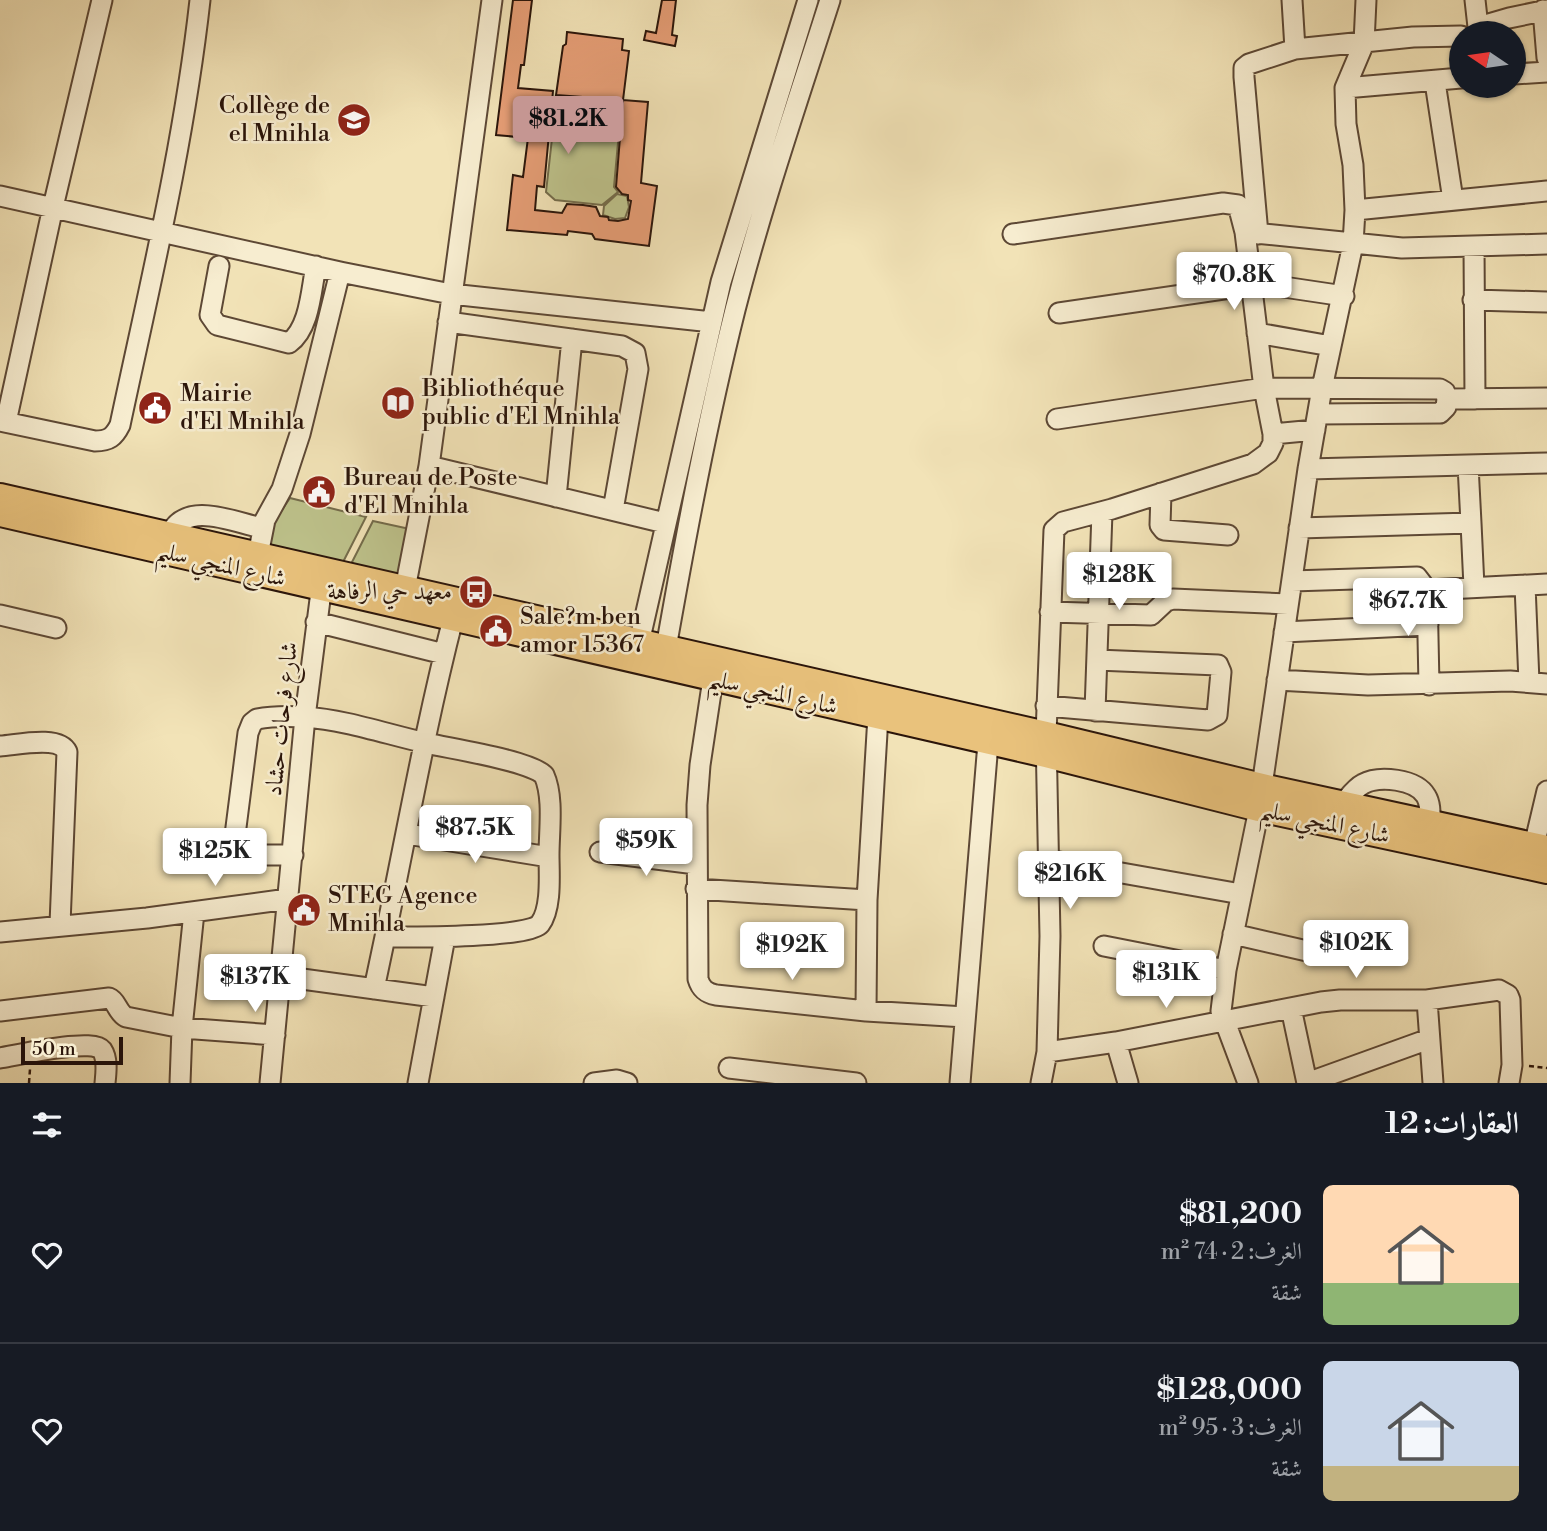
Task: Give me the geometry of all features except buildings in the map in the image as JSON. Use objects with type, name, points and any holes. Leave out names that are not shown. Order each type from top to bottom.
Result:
[{"type":"main road","name":"شارع المنجي سليم","points":[[0,496],[258,555],[323,579],[453,619],[988,743],[1045,744]]},
{"type":"main road","name":"شارع المنجي سليم","points":[[0,514],[323,579],[405,589],[666,648],[1547,870]]},
{"type":"main road","name":"شارع المنجي سليم","points":[[1261,797],[1343,804],[1541,847]]},
{"type":"street","points":[[102,0],[3,422],[87,440],[105,441],[114,436],[120,425],[163,231],[184,121],[200,0]]},
{"type":"street","points":[[405,589],[429,466],[492,0]]},
{"type":"street","points":[[639,643],[712,322],[738,222],[808,0]]},
{"type":"street","points":[[666,648],[695,486],[735,311],[758,226],[830,0]]},
{"type":"street","points":[[1292,0],[1295,49]]},
{"type":"street","points":[[1248,1083],[1222,1021],[1221,1011],[1226,970],[1261,797],[1316,422],[1353,244],[1353,165],[1346,124],[1345,88],[1364,43],[1366,0]]},
{"type":"street","points":[[1473,21],[1475,0]]},
{"type":"street","points":[[1501,21],[1545,10],[1547,58]]},
{"type":"street","points":[[1041,1083],[1047,1052],[1050,936],[1045,744],[1054,530],[1063,522],[1161,493],[1262,459],[1269,453],[1273,434],[1264,388],[1251,285],[1244,68],[1248,64],[1295,49],[1449,34]]},
{"type":"street","points":[[1526,73],[1547,72]]},
{"type":"street","points":[[1345,88],[1449,80]]},
{"type":"street","points":[[1435,82],[1453,200]]},
{"type":"street","points":[[1355,210],[1547,191]]},
{"type":"street","points":[[0,196],[451,294],[712,322]]},
{"type":"street","points":[[1013,234],[1228,202],[1234,202],[1240,208],[1251,233]]},
{"type":"street","points":[[738,222],[758,226]]},
{"type":"street","points":[[1251,233],[1402,248],[1547,244]]},
{"type":"street","points":[[1474,246],[1475,399]]},
{"type":"street","points":[[219,266],[210,315],[218,325],[289,343],[303,327],[316,266]]},
{"type":"street","points":[[258,555],[262,528],[282,489],[293,457],[340,272]]},
{"type":"street","points":[[1059,313],[1251,285],[1344,296]]},
{"type":"street","points":[[1473,300],[1547,302]]},
{"type":"street","points":[[449,322],[622,346],[635,353],[638,360],[613,510]]},
{"type":"street","points":[[1257,333],[1332,345]]},
{"type":"street","points":[[556,496],[572,339]]},
{"type":"street","points":[[1057,419],[1264,388],[1440,389],[1445,392],[1447,398],[1446,407],[1440,413],[1316,422],[1273,434]]},
{"type":"street","points":[[1447,398],[1547,398]]},
{"type":"street","points":[[1308,469],[1547,463]]},
{"type":"street","points":[[1468,465],[1474,587]]},
{"type":"street","points":[[429,466],[665,523]]},
{"type":"street","points":[[1161,493],[1160,525],[1164,530],[1228,535]]},
{"type":"street","points":[[1095,711],[1102,512]]},
{"type":"street","points":[[170,534],[183,518],[196,514],[262,528]]},
{"type":"street","points":[[1299,528],[1471,523]]},
{"type":"street","points":[[1292,581],[1412,575],[1420,580],[1427,590],[1429,685]]},
{"type":"street","name":"شارع فرحات حشاد","points":[[270,1083],[305,717],[323,579]]},
{"type":"street","points":[[1427,590],[1547,584]]},
{"type":"street","points":[[1277,680],[1368,685],[1429,685],[1483,681],[1538,683],[1525,585]]},
{"type":"street","points":[[1050,611],[1151,615],[1166,601],[1173,599],[1288,604]]},
{"type":"street","points":[[0,615],[56,628]]},
{"type":"street","points":[[374,989],[453,619]]},
{"type":"street","points":[[316,622],[444,654]]},
{"type":"street","points":[[1284,632],[1428,625]]},
{"type":"street","points":[[1046,706],[1212,719],[1219,710],[1221,672],[1216,664],[1097,660]]},
{"type":"street","points":[[713,679],[700,765],[696,864],[698,979],[704,990],[716,995],[866,1011],[965,1017]]},
{"type":"street","points":[[866,1011],[867,900],[878,716]]},
{"type":"street","points":[[293,855],[243,855],[236,851],[234,844],[248,733],[252,723],[265,718],[305,717],[346,724],[527,765],[544,775],[549,792],[547,904],[544,918],[537,927],[524,931],[445,937],[385,937]]},
{"type":"street","points":[[0,746],[50,742],[60,744],[67,752],[60,925]]},
{"type":"street","points":[[960,1083],[988,743]]},
{"type":"street","points":[[1343,804],[1357,788],[1373,780],[1405,783],[1417,787],[1426,796],[1430,807],[1430,824]]},
{"type":"street","points":[[1541,847],[1547,791]]},
{"type":"street","points":[[407,834],[549,857]]},
{"type":"street","points":[[600,852],[696,864]]},
{"type":"street","points":[[1048,860],[1241,894]]},
{"type":"street","points":[[696,889],[867,900]]},
{"type":"street","points":[[0,932],[147,918],[288,899]]},
{"type":"street","points":[[180,1083],[182,1028],[194,912]]},
{"type":"street","points":[[1233,934],[1320,954]]},
{"type":"street","points":[[418,1083],[445,937]]},
{"type":"street","points":[[1104,946],[1226,970]]},
{"type":"street","points":[[281,976],[434,997]]},
{"type":"street","points":[[1047,1052],[1116,1042],[1340,1000],[1427,1000],[1493,990],[1508,995],[1512,1065],[1509,1083]]},
{"type":"street","points":[[0,1011],[112,998],[117,1010],[126,1017],[182,1028],[275,1035]]},
{"type":"street","points":[[1427,1000],[1433,1083]]},
{"type":"street","points":[[1291,1008],[1307,1083],[1429,1039]]},
{"type":"street","points":[[1116,1042],[1128,1083]]},
{"type":"street","points":[[0,1058],[90,1044],[102,1049],[105,1059],[105,1083]]},
{"type":"street","points":[[729,1068],[856,1083]]},
{"type":"street","points":[[594,1083],[617,1080],[626,1083]]},
{"type":"green space","points":[[556,103],[621,109],[614,187],[618,192],[602,205],[555,200],[546,192]]},
{"type":"green space","points":[[617,194],[627,196],[629,207],[625,218],[615,219],[603,215],[604,206]]},
{"type":"green space","points":[[290,498],[366,517],[341,566],[252,547]]},
{"type":"green space","points":[[373,521],[419,531],[408,577],[349,568]]},
{"type":"place","name":"Collège de el Mnihla","points":[[354,120]]},
{"type":"place","name":"Bibliothéque public d'El Mnihla","points":[[398,403]]},
{"type":"place","name":"Mairie d'El Mnihla","points":[[155,408]]},
{"type":"place","name":"Bureau de Poste d'El Mnihla","points":[[319,492]]},
{"type":"place","name":"معهد حي الرفاهة","points":[[476,592]]},
{"type":"place","name":"Sale?m ben amor 15367","points":[[496,631]]},
{"type":"place","name":"STEG Agence Mnihla","points":[[304,910]]}]
